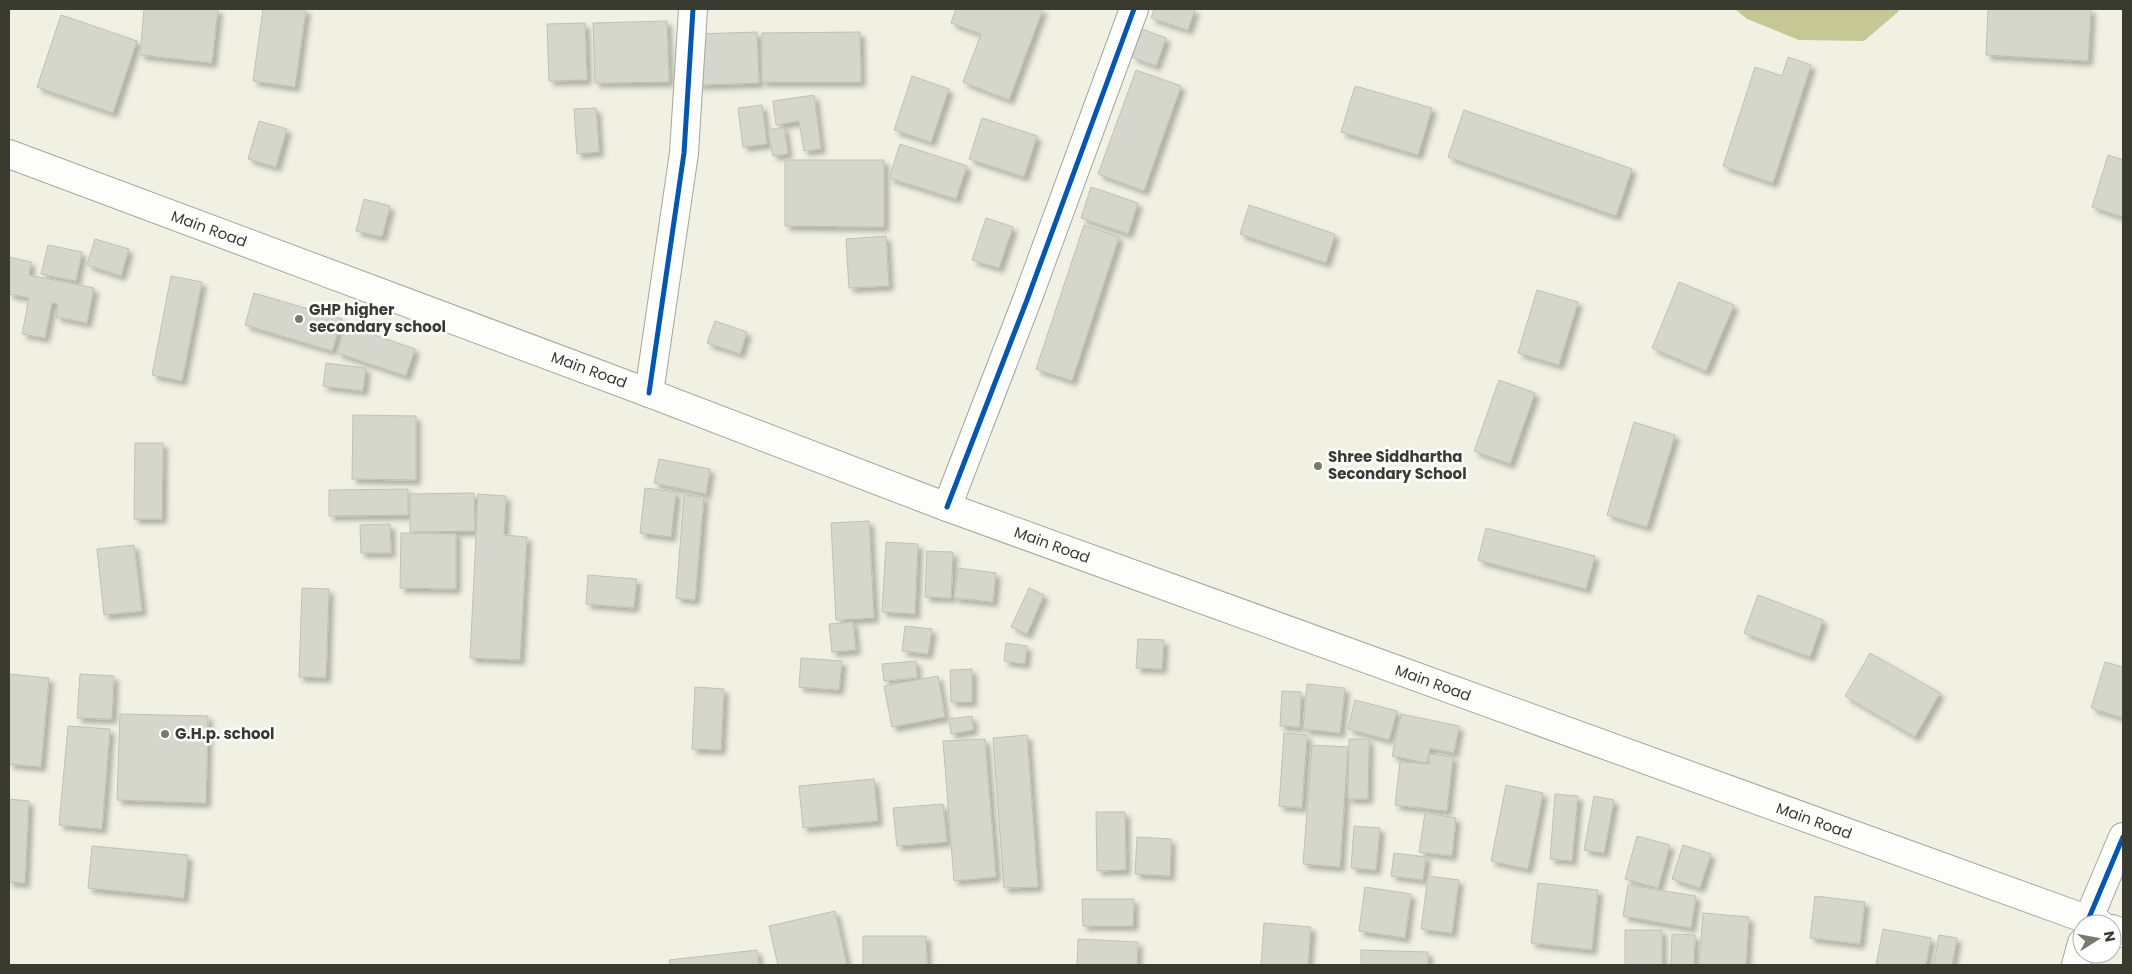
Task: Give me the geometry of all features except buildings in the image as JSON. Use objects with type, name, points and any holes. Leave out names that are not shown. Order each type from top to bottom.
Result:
[{"type":"main road","points":[[649,393],[684,153],[693,9]]},
{"type":"main road","points":[[947,507],[1027,300],[1134,9]]},
{"type":"main road","name":"Main Road","points":[[9,154],[649,393],[947,507],[2072,920]]},
{"type":"main road","points":[[2098,914],[2123,837]]},
{"type":"shaded area","points":[[1735,9],[1899,9],[1898,12],[1864,41],[1799,40],[1747,19]]},
{"type":"cycle path","points":[[649,393],[684,153],[693,9]]},
{"type":"cycle path","points":[[947,507],[1027,300],[1134,9]]},
{"type":"cycle path","points":[[2091,914],[2123,837]]},
{"type":"place","name":"GHP higher secondary school","points":[[299,319]]},
{"type":"place","name":"Shree Siddhartha Secondary School","points":[[1318,466]]},
{"type":"place","name":"G.H.p. school","points":[[165,734]]}]
